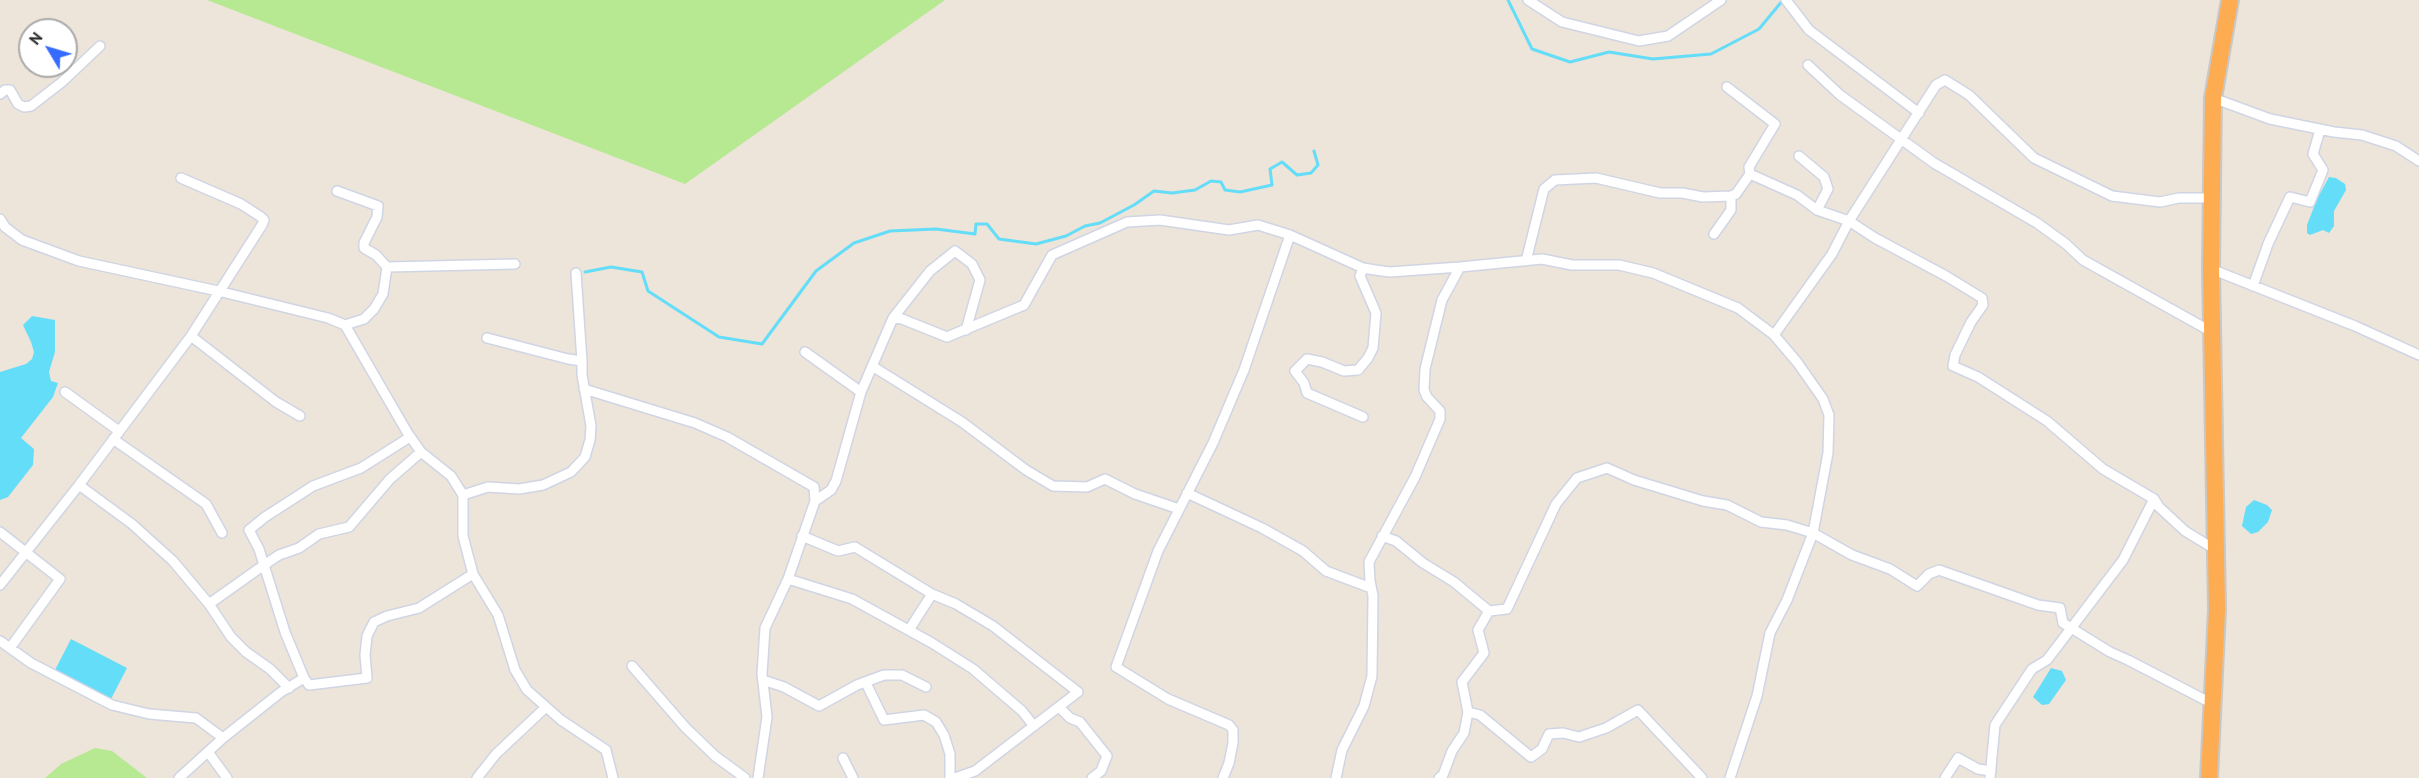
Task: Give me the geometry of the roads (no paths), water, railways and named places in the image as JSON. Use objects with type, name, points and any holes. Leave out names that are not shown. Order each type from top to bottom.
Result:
[{"type":"highway","points":[[2209,778],[2217,610],[2211,269],[2213,98],[2230,0]]},
{"type":"street","points":[[1528,0],[1562,22],[1639,41],[1668,36],[1721,0]]},
{"type":"street","points":[[1786,0],[1809,30],[1919,113]]},
{"type":"street","points":[[0,94],[5,90],[10,90],[18,104],[24,107],[31,106],[62,82],[100,46]]},
{"type":"street","points":[[1808,65],[1840,95],[1955,177],[1979,188],[2037,223],[2066,244],[2083,260],[2212,332]]},
{"type":"street","points":[[1774,335],[1832,254],[1849,221],[1936,85],[1945,81],[1969,95],[2034,158],[2112,196],[2160,202],[2178,198],[2211,198]]},
{"type":"street","points":[[1526,261],[1544,189],[1555,180],[1596,178],[1660,193],[1682,193],[1703,197],[1736,194],[1750,174],[1749,167],[1775,124],[1727,87]]},
{"type":"street","points":[[2213,98],[2270,119],[2320,130],[2362,135],[2396,146],[2419,161]]},
{"type":"street","points":[[2253,286],[2268,244],[2290,197],[2310,201],[2323,170],[2313,154],[2320,130]]},
{"type":"street","points":[[1799,156],[1824,177],[1828,189],[1817,210]]},
{"type":"street","points":[[1750,174],[1797,195],[1817,210],[1849,221],[1875,238],[1982,297],[1983,305],[1971,322],[1955,355],[1953,366],[1978,376],[2047,421],[2103,469],[2154,499],[2159,507],[2185,531],[2216,550]]},
{"type":"street","points":[[0,585],[79,485],[191,336],[264,220],[241,204],[181,178]]},
{"type":"street","points":[[337,191],[378,206],[364,248],[376,255],[387,267],[515,264]]},
{"type":"street","points":[[1714,234],[1731,210],[1731,196]]},
{"type":"street","points":[[0,219],[5,227],[22,240],[80,261],[218,291],[328,318],[345,325],[410,437],[421,452],[451,476],[463,495],[463,536],[472,574],[498,615],[515,670],[526,690],[606,750],[613,778]]},
{"type":"street","points":[[893,318],[902,319],[947,337],[1024,306],[1052,255],[1127,222],[1160,220],[1229,230],[1258,225],[1290,236],[1363,268],[1390,272],[1554,260],[1572,265],[1619,265],[1653,273],[1738,308],[1774,335],[1797,362],[1823,399],[1829,415],[1828,453],[1813,533],[1787,600],[1770,633],[1757,696],[1730,778]]},
{"type":"street","points":[[1223,778],[1233,742],[1233,730],[1230,725],[1168,699],[1116,667],[1158,551],[1213,443],[1244,370],[1290,236]]},
{"type":"street","points":[[815,501],[831,490],[836,481],[861,392],[893,318],[930,271],[955,251],[972,264],[980,280],[966,330]]},
{"type":"street","points":[[345,325],[364,319],[374,309],[383,294],[387,267]]},
{"type":"street","points":[[1336,778],[1342,750],[1364,706],[1372,676],[1374,662],[1373,596],[1369,562],[1416,477],[1440,420],[1440,411],[1427,397],[1425,369],[1442,300],[1460,267]]},
{"type":"street","points":[[1363,268],[1360,276],[1376,313],[1373,348],[1368,358],[1358,370],[1344,371],[1307,359],[1295,371],[1304,383],[1307,393],[1363,417]]},
{"type":"street","points":[[2211,269],[2419,355]]},
{"type":"street","points":[[463,495],[488,487],[519,489],[543,485],[571,472],[585,457],[591,426],[584,388],[576,273]]},
{"type":"street","points":[[191,336],[276,402],[300,416]]},
{"type":"street","points":[[488,338],[582,361]]},
{"type":"street","points":[[805,352],[861,392]]},
{"type":"street","points":[[872,366],[963,422],[1026,470],[1053,486],[1087,487],[1105,479],[1135,494],[1179,509]]},
{"type":"street","points":[[584,388],[694,423],[727,437],[814,487],[815,501],[788,579],[765,628],[763,680],[767,717],[758,778]]},
{"type":"street","points":[[65,392],[116,435],[206,504],[222,533]]},
{"type":"street","points":[[410,437],[362,468],[313,486],[249,530],[260,549],[285,632],[304,678],[309,685],[367,678],[367,636],[374,622],[387,616],[419,608],[472,574]]},
{"type":"street","points":[[209,604],[279,555],[299,548],[319,534],[349,527],[390,479],[421,452]]},
{"type":"street","points":[[1382,536],[1403,546],[1489,611],[1507,609],[1556,504],[1577,478],[1607,468],[1634,480],[1703,501],[1727,505],[1761,522],[1787,525],[1813,533],[1852,555],[1890,569],[1917,586],[1929,574],[1940,570],[2038,604],[2060,608],[2063,623],[2110,652],[2213,704]]},
{"type":"street","points":[[79,485],[158,547],[209,604],[231,637],[289,687]]},
{"type":"street","points":[[1186,493],[1262,528],[1302,551],[1326,571],[1371,588]]},
{"type":"street","points":[[1946,778],[1958,758],[1990,774],[1995,725],[2032,669],[2047,660],[2122,560],[2154,499]]},
{"type":"street","points":[[0,532],[60,579],[10,648]]},
{"type":"street","points":[[802,536],[838,551],[855,547],[932,594],[956,604],[993,626],[1078,692],[975,771],[955,778]]},
{"type":"street","points":[[788,579],[852,599],[909,630],[973,669],[1022,711],[1034,726]]},
{"type":"street","points":[[909,630],[932,594]]},
{"type":"street","points":[[1438,778],[1443,776],[1452,751],[1464,733],[1468,712],[1461,682],[1484,653],[1478,630],[1489,611]]},
{"type":"street","points":[[0,641],[31,663],[112,705],[149,714],[196,718],[223,738]]},
{"type":"street","points":[[632,666],[685,727],[715,756],[745,778]]},
{"type":"street","points":[[763,680],[784,687],[819,706],[856,686],[884,675],[902,675],[926,687]]},
{"type":"street","points":[[179,778],[223,738],[304,678]]},
{"type":"street","points":[[866,683],[874,704],[884,720],[924,715],[936,722],[944,735],[950,754],[950,778]]},
{"type":"street","points":[[477,778],[496,754],[546,707]]},
{"type":"street","points":[[1059,707],[1070,718],[1080,722],[1107,756],[1101,771],[1092,778]]},
{"type":"street","points":[[1468,712],[1480,715],[1531,757],[1542,749],[1549,734],[1563,733],[1579,737],[1587,735],[1606,728],[1638,710],[1702,778]]},
{"type":"street","points":[[208,752],[227,778]]},
{"type":"street","points":[[843,759],[853,778]]},
{"type":"water","points":[[2329,177],[2336,178],[2345,184],[2346,190],[2334,211],[2334,226],[2329,233],[2323,230],[2310,235],[2307,233],[2307,225]]},
{"type":"water","points":[[32,316],[55,320],[55,352],[49,372],[51,381],[58,383],[53,397],[21,438],[34,449],[33,465],[8,497],[0,500],[0,372],[26,364],[32,359],[34,352],[23,325]]},
{"type":"water","points":[[2254,500],[2267,505],[2272,510],[2268,522],[2258,532],[2251,534],[2242,526],[2246,507]]},
{"type":"water","points":[[71,639],[127,668],[111,699],[55,670]]},
{"type":"water","points":[[2051,668],[2062,671],[2066,680],[2049,704],[2042,705],[2033,697]]},
{"type":"waterway","points":[[1508,0],[1532,49],[1570,62],[1609,52],[1653,59],[1711,54],[1759,29],[1783,0]]},
{"type":"waterway","points":[[585,272],[611,267],[642,272],[648,291],[719,337],[762,344],[816,271],[854,243],[890,231],[936,229],[975,234],[976,224],[987,224],[999,239],[1036,244],[1066,236],[1085,226],[1100,223],[1134,205],[1154,191],[1172,193],[1195,190],[1211,181],[1221,182],[1225,190],[1240,192],[1272,185],[1270,169],[1282,162],[1297,175],[1311,173],[1318,165],[1314,151]]}]
